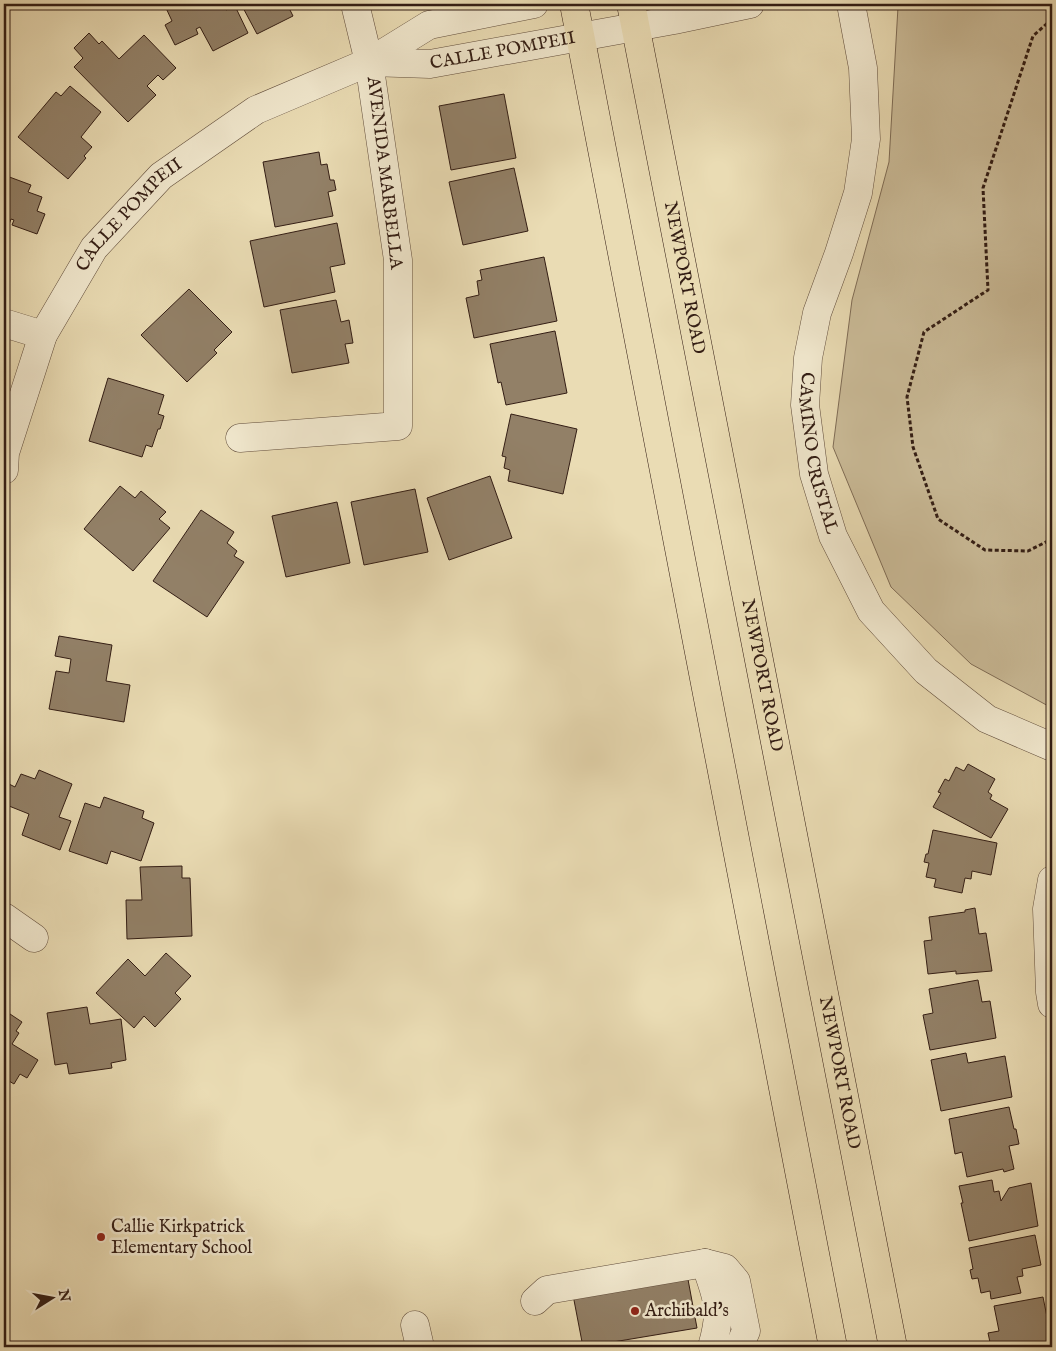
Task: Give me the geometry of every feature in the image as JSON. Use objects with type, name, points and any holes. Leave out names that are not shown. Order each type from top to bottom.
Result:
[{"type":"main road","points":[[574,4],[832,1347]]},
{"type":"main road","name":"NEWPORT ROAD","points":[[633,15],[893,1347]]},
{"type":"street","name":"AVENIDA MARBELLA","points":[[240,438],[398,426],[398,260],[370,62],[355,4]]},
{"type":"street","name":"CALLE POMPEII","points":[[4,470],[5,453],[43,335],[94,248],[161,176],[256,110],[370,62],[429,25],[534,4]]},
{"type":"street","name":"CALLE POMPEII","points":[[370,62],[430,64],[580,37],[633,15],[687,18],[750,4]]},
{"type":"street","name":"CAMINO CRISTAL","points":[[851,4],[863,68],[866,139],[858,192],[839,253],[817,313],[808,358],[805,405],[814,474],[833,536],[871,611],[926,671],[987,719],[1052,747]]},
{"type":"street","points":[[4,323],[43,335]]},
{"type":"street","points":[[1052,880],[1047,909],[1052,1004]]},
{"type":"street","points":[[4,917],[34,938]]},
{"type":"street","points":[[706,1263],[718,1302],[719,1314],[712,1347]]},
{"type":"street","points":[[535,1301],[546,1290],[706,1263],[725,1268],[736,1281],[746,1331],[739,1347]]},
{"type":"path","points":[[1052,19],[1033,36],[983,188],[988,290],[924,332],[907,397],[913,446],[938,518],[985,550],[1028,551],[1052,539]]},
{"type":"shaded area","points":[[903,4],[1052,4],[1052,708],[971,664],[891,587],[833,447],[852,300],[889,162],[898,7]]},
{"type":"building","points":[[174,4],[223,4],[226,10],[235,6],[248,33],[213,51],[200,27],[196,29],[198,34],[175,45],[165,25],[172,21],[166,8]]},
{"type":"building","points":[[241,4],[287,4],[293,16],[257,34]]},
{"type":"building","points":[[89,33],[99,44],[102,41],[119,59],[144,35],[176,68],[163,80],[158,75],[147,86],[156,95],[128,122],[74,67],[83,58],[74,48]]},
{"type":"building","points":[[70,86],[101,112],[81,137],[92,147],[84,156],[86,158],[68,179],[18,137],[56,92],[61,96]]},
{"type":"building","points":[[504,94],[516,158],[451,170],[439,106]]},
{"type":"building","points":[[319,152],[321,165],[327,164],[330,180],[334,180],[336,190],[328,192],[333,216],[275,227],[263,162]]},
{"type":"building","points":[[514,168],[528,231],[463,245],[449,182]]},
{"type":"building","points":[[4,175],[31,185],[28,192],[42,197],[37,211],[45,214],[37,234],[12,225],[14,220],[11,219],[4,239]]},
{"type":"building","points":[[337,223],[345,264],[330,267],[335,292],[264,307],[250,241]]},
{"type":"building","points":[[544,257],[557,321],[474,338],[466,298],[479,295],[477,281],[482,280],[480,270]]},
{"type":"building","points":[[189,289],[232,332],[214,350],[217,353],[187,382],[141,335]]},
{"type":"building","points":[[336,300],[341,322],[349,320],[353,343],[345,344],[349,363],[292,373],[280,310]]},
{"type":"building","points":[[555,331],[567,393],[506,405],[501,382],[498,383],[490,344]]},
{"type":"building","points":[[108,378],[164,395],[158,414],[164,416],[160,429],[158,429],[152,447],[146,445],[142,457],[89,441]]},
{"type":"building","points":[[511,414],[577,429],[563,494],[508,481],[510,470],[504,468],[506,457],[502,456]]},
{"type":"building","points":[[490,476],[512,538],[449,560],[427,498]]},
{"type":"building","points":[[120,486],[135,498],[141,491],[166,512],[159,519],[170,528],[133,571],[84,529]]},
{"type":"building","points":[[415,489],[428,552],[364,565],[351,502]]},
{"type":"building","points":[[337,502],[350,563],[286,577],[272,516]]},
{"type":"building","points":[[201,510],[234,532],[227,543],[237,551],[234,556],[244,562],[207,617],[153,581]]},
{"type":"building","points":[[59,636],[112,645],[106,681],[130,685],[124,722],[49,709],[56,671],[69,673],[71,659],[55,656]]},
{"type":"building","points":[[968,764],[995,779],[988,792],[992,795],[990,799],[1008,809],[991,838],[933,807],[941,793],[938,792],[945,779],[949,781],[956,767],[964,771]]},
{"type":"building","points":[[39,770],[72,784],[59,817],[71,821],[60,850],[22,835],[29,814],[4,804],[4,792],[7,783],[15,787],[21,774],[35,779]]},
{"type":"building","points":[[104,797],[144,811],[142,818],[154,823],[141,861],[111,851],[107,864],[69,851],[85,803],[100,808]]},
{"type":"building","points":[[933,830],[997,843],[991,875],[972,871],[971,879],[965,878],[962,893],[934,887],[936,879],[926,877],[929,863],[924,862],[926,854],[928,854]]},
{"type":"building","points":[[182,866],[182,878],[190,878],[192,936],[127,939],[126,900],[142,900],[140,867]]},
{"type":"building","points":[[975,908],[979,934],[986,933],[992,971],[956,974],[956,971],[928,974],[924,941],[932,940],[929,917],[965,912],[965,910]]},
{"type":"building","points":[[166,953],[191,976],[175,993],[181,999],[155,1027],[144,1016],[134,1028],[96,993],[128,959],[145,976]]},
{"type":"building","points":[[978,980],[982,1002],[990,1001],[996,1038],[930,1050],[923,1015],[933,1013],[929,989]]},
{"type":"building","points":[[87,1007],[90,1024],[121,1019],[126,1060],[111,1063],[112,1068],[69,1074],[67,1063],[55,1065],[47,1013]]},
{"type":"building","points":[[4,1010],[22,1022],[16,1031],[19,1033],[12,1044],[38,1060],[27,1078],[20,1074],[14,1084],[4,1078]]},
{"type":"building","points":[[966,1053],[968,1063],[1005,1056],[1012,1097],[941,1111],[931,1060]]},
{"type":"building","points":[[1009,1107],[1019,1144],[1009,1146],[1014,1169],[1004,1172],[1003,1169],[967,1177],[962,1152],[955,1154],[949,1119]]},
{"type":"building","points":[[992,1180],[994,1192],[999,1191],[1001,1201],[1009,1188],[1031,1183],[1038,1226],[969,1241],[959,1186]]},
{"type":"building","points":[[1035,1235],[1041,1265],[1022,1269],[1023,1276],[1017,1277],[1021,1293],[991,1299],[990,1291],[981,1293],[978,1278],[972,1279],[970,1270],[973,1269],[969,1248]]},
{"type":"building","name":"Archibald's","points":[[687,1274],[697,1328],[583,1347],[573,1295]]},
{"type":"building","points":[[1043,1297],[1049,1327],[1052,1326],[1052,1347],[991,1347],[988,1333],[999,1331],[994,1306]]},
{"type":"place","name":"Callie Kirkpatrick Elementary School","points":[[101,1237]]},
{"type":"place","name":"Archibald's","points":[[635,1311]]}]
